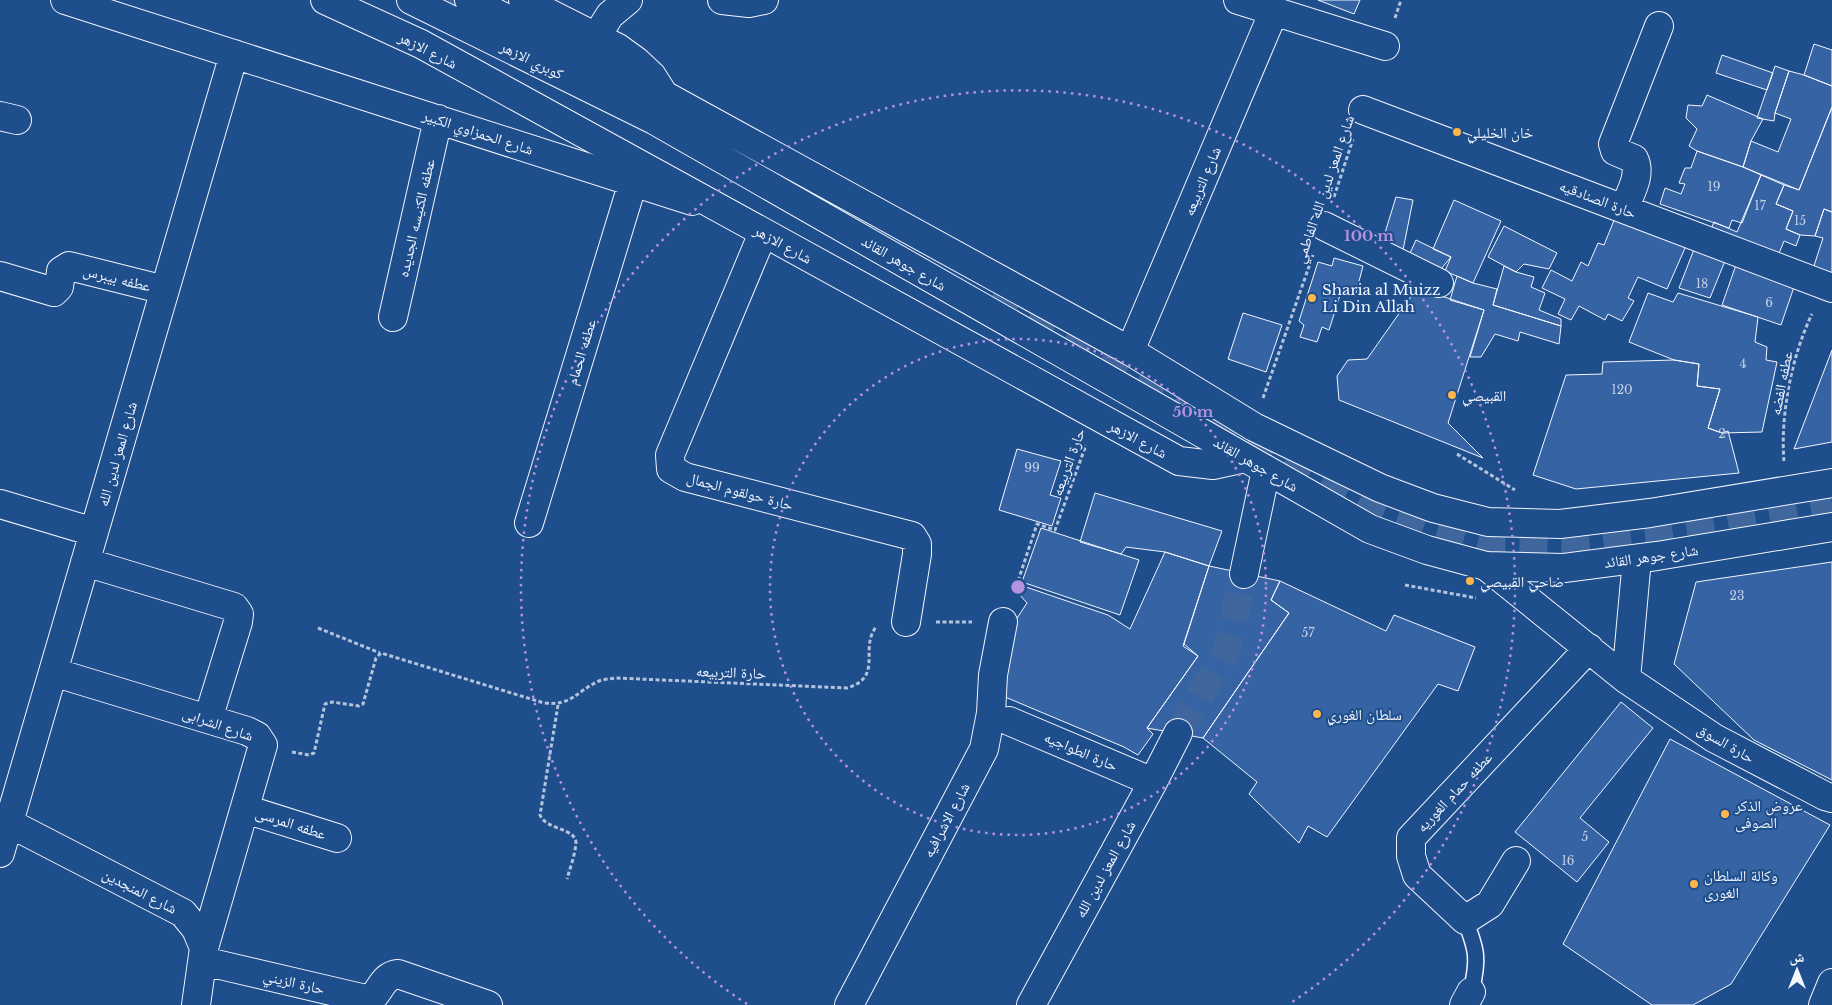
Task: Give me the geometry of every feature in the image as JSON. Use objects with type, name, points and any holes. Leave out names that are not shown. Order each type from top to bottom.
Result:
[{"type":"street","name":"شارع الحمزاوي الكبير","points":[[65,0],[721,210]]},
{"type":"street","name":"شارع الازهر","points":[[325,0],[421,44],[1179,461],[1213,465],[1256,464]]},
{"type":"street","name":"كوبري الازهر","points":[[411,0],[654,120]]},
{"type":"street","name":"كوبري الازهر","points":[[469,0],[664,94]]},
{"type":"street","points":[[523,0],[618,48],[652,76],[664,94]]},
{"type":"street","points":[[596,37],[610,15],[628,0]]},
{"type":"street","points":[[722,0],[749,3],[764,0]]},
{"type":"street","points":[[1238,0],[1385,46]]},
{"type":"street","name":"شارع التربيعه","points":[[1130,351],[1274,11]]},
{"type":"street","points":[[1624,209],[1637,177],[1637,165],[1634,159],[1615,151],[1613,147],[1614,139],[1659,26]]},
{"type":"street","name":"شارع المعز لدين الله","points":[[0,853],[4,822],[53,672],[234,54]]},
{"type":"street","name":"شارع جوهر القائد","points":[[664,94],[1130,351],[1254,427],[1372,484],[1433,508],[1488,522],[1560,524],[1650,513],[1832,483]]},
{"type":"street","name":"حارة الصنادقيه","points":[[1363,110],[1829,287]]},
{"type":"street","name":"عطفه الكنيسه الجديده","points":[[393,317],[438,119]]},
{"type":"street","name":"شارع جوهر القائد","points":[[654,120],[1370,530],[1427,550],[1486,566],[1564,568],[1637,559],[1832,527]]},
{"type":"street","name":"عطفه الحمام","points":[[529,523],[633,182]]},
{"type":"street","points":[[1324,226],[1439,283]]},
{"type":"street","name":"حارة حولقوم الجمال","points":[[763,233],[670,455],[671,470],[684,477],[912,536],[917,544],[917,554],[906,622]]},
{"type":"street","name":"عطفه بيبرس","points":[[0,276],[54,292],[58,287],[61,271],[69,266],[165,290]]},
{"type":"street","points":[[1244,574],[1256,464]]},
{"type":"street","points":[[0,504],[94,532]]},
{"type":"street","points":[[1626,679],[1637,559]]},
{"type":"street","points":[[85,562],[234,607],[239,614],[238,622],[208,719]]},
{"type":"street","name":"حارة السوق","points":[[1486,566],[1626,679],[1714,738],[1832,798]]},
{"type":"street","name":"شارع الاشرافيه","points":[[849,1005],[984,748],[991,713],[993,675],[1002,622]]},
{"type":"street","name":"عطفه حمام الغوريه","points":[[1465,920],[1417,875],[1411,856],[1411,838],[1589,648]]},
{"type":"street","name":"شارع الشرابى","points":[[53,672],[208,719],[257,736],[263,745],[203,954]]},
{"type":"street","name":"حارة الطواجيه","points":[[1009,721],[1153,782]]},
{"type":"street","name":"شارع المعز لدين الله","points":[[1031,1005],[1178,733]]},
{"type":"street","name":"عطفه المرسى","points":[[245,809],[337,838]]},
{"type":"street","name":"شارع المنجدين","points":[[4,822],[183,913],[196,929],[203,954]]},
{"type":"street","points":[[1465,920],[1490,904],[1516,861]]},
{"type":"street","points":[[196,1005],[203,954]]},
{"type":"street","name":"حارة الزيني","points":[[203,954],[370,1000],[376,996],[388,976],[398,974],[472,1002]]},
{"type":"street","points":[[1823,1005],[1832,983]]},
{"type":"lane","name":"عطفه حمام الغوريه","points":[[1465,920],[1475,946],[1476,970],[1468,998]]},
{"type":"path","points":[[1385,46],[1401,0]]},
{"type":"path","name":"شارع المعز لدين الله الفاطمي","points":[[1268,385],[1363,110]]},
{"type":"path","name":"عطفه الفضه","points":[[1787,490],[1784,455],[1785,420],[1790,385],[1810,318],[1829,287]]},
{"type":"path","name":"حارة التربيعه","points":[[558,704],[573,698],[601,680],[616,678],[847,688],[865,679],[869,669],[872,632],[885,622],[1002,622],[1037,524],[1055,530],[1096,417]]},
{"type":"path","points":[[1457,454],[1511,488]]},
{"type":"path","points":[[1405,585],[1469,598]]},
{"type":"path","points":[[318,628],[381,653],[544,703],[558,704],[540,815],[542,820],[570,833],[575,838],[575,846],[567,879]]},
{"type":"path","points":[[263,745],[308,755],[314,753],[325,704],[332,702],[359,706],[363,704],[376,658],[381,653]]},
{"type":"building","points":[[1318,0],[1360,0],[1354,14]]},
{"type":"building","points":[[1814,44],[1832,50],[1832,86],[1804,75]]},
{"type":"building","points":[[1722,55],[1773,73],[1767,90],[1716,73]]},
{"type":"building","points":[[1775,66],[1789,71],[1774,121],[1757,118]]},
{"type":"building","points":[[1789,71],[1832,86],[1832,107],[1799,190],[1743,167],[1751,141],[1778,152],[1791,119],[1775,113]]},
{"type":"building","points":[[1707,95],[1763,119],[1751,141],[1743,167],[1697,151],[1689,146],[1697,129],[1686,118],[1688,105],[1702,106]]},
{"type":"building","points":[[1832,107],[1832,212],[1824,209],[1815,236],[1800,235],[1786,229],[1793,211],[1776,204],[1784,185],[1799,190]]},
{"type":"building","points":[[1697,151],[1761,175],[1742,223],[1732,220],[1729,228],[1660,204],[1665,188],[1681,194],[1685,184],[1679,183],[1685,168],[1691,168]]},
{"type":"building","points":[[1761,175],[1784,185],[1776,204],[1793,211],[1786,229],[1800,235],[1796,246],[1784,241],[1775,263],[1708,237],[1714,222],[1737,232]]},
{"type":"building","points":[[1396,197],[1413,200],[1401,260],[1380,249]]},
{"type":"building","points":[[1454,200],[1501,221],[1473,283],[1445,271],[1451,257],[1433,249]]},
{"type":"building","points":[[1824,209],[1832,212],[1832,282],[1811,275],[1823,238],[1815,236]]},
{"type":"building","points":[[1617,213],[1689,239],[1667,289],[1638,277],[1628,298],[1634,301],[1622,321],[1608,314],[1605,320],[1579,306],[1571,320],[1558,314],[1565,299],[1542,288],[1551,270],[1572,281],[1581,262],[1588,266],[1598,243],[1604,245]]},
{"type":"building","points":[[1504,226],[1557,253],[1549,269],[1524,264],[1516,272],[1488,257]]},
{"type":"building","points":[[1698,239],[1729,251],[1710,298],[1679,288]]},
{"type":"building","points":[[1416,240],[1451,257],[1435,276],[1406,262]]},
{"type":"building","points":[[1334,258],[1363,266],[1356,293],[1342,289],[1329,330],[1322,327],[1317,342],[1300,337],[1304,325],[1299,321],[1318,262],[1332,266]]},
{"type":"building","points":[[1737,262],[1796,281],[1781,325],[1722,305]]},
{"type":"building","points":[[1504,266],[1516,272],[1534,277],[1531,287],[1545,293],[1539,310],[1561,319],[1561,326],[1493,305]]},
{"type":"building","points":[[1457,276],[1473,283],[1497,289],[1493,305],[1561,326],[1559,344],[1520,332],[1518,341],[1495,334],[1481,357],[1470,357],[1484,310],[1450,300]]},
{"type":"building","points":[[1417,288],[1484,310],[1448,423],[1483,458],[1339,400],[1337,376],[1348,360],[1367,359]]},
{"type":"building","points":[[1648,293],[1673,302],[1678,293],[1758,317],[1755,342],[1767,347],[1766,360],[1777,362],[1762,432],[1722,433],[1708,428],[1720,389],[1697,386],[1699,364],[1674,360],[1629,342]]},
{"type":"building","points":[[1243,313],[1282,325],[1266,372],[1228,359]]},
{"type":"building","points":[[1832,350],[1832,442],[1794,449]]},
{"type":"building","points":[[1674,360],[1699,364],[1697,386],[1720,389],[1708,428],[1722,433],[1728,431],[1739,473],[1576,489],[1533,475],[1566,375],[1602,374],[1603,362]]},
{"type":"building","points":[[1017,449],[1061,461],[1050,495],[1061,498],[1052,526],[999,510]]},
{"type":"building","points":[[1095,493],[1222,531],[1209,566],[1165,552],[1126,547],[1121,554],[1080,542]]},
{"type":"building","points":[[1041,528],[1139,560],[1120,615],[1022,582]]},
{"type":"building","points":[[1165,552],[1209,566],[1183,646],[1198,656],[1147,728],[1153,734],[1138,755],[1124,747],[998,694],[1004,638],[1027,603],[1019,594],[1023,586],[1108,615],[1130,629]]},
{"type":"building","points":[[1832,562],[1832,780],[1754,740],[1674,664],[1696,582]]},
{"type":"building","points":[[1209,566],[1280,581],[1271,600],[1289,613],[1203,738],[1147,728],[1198,656],[1184,644]]},
{"type":"building","name":"سلطان الغوري","points":[[1280,581],[1386,631],[1394,615],[1475,647],[1458,691],[1438,684],[1327,837],[1308,826],[1299,843],[1249,794],[1257,782],[1203,738],[1289,613],[1271,600]]},
{"type":"building","points":[[1621,702],[1653,728],[1580,818],[1609,842],[1577,882],[1515,832]]},
{"type":"building","name":"وكالة السلطان الغورى","points":[[1670,739],[1830,825],[1731,984],[1693,1005],[1652,1005],[1563,944]]},
{"type":"tunnel","points":[[447,0],[490,21]]},
{"type":"tunnel","points":[[991,298],[1373,508],[1429,528],[1487,544],[1563,545],[1656,534],[1832,504]]},
{"type":"tunnel","points":[[1178,733],[1226,652],[1244,574]]},
{"type":"place","name":"خان الخليلي","points":[[1457,132]]},
{"type":"place","name":"Sharia al Muizz Li Din Allah","points":[[1312,298]]},
{"type":"place","name":"القبيصي","points":[[1452,395]]},
{"type":"place","name":"ضاحي القبيصي","points":[[1470,581]]},
{"type":"place","name":"سلطان الغوري","points":[[1317,714]]},
{"type":"place","name":"عروض الذكر الصوفى","points":[[1725,814]]},
{"type":"place","name":"وكالة السلطان الغورى","points":[[1694,884]]}]
